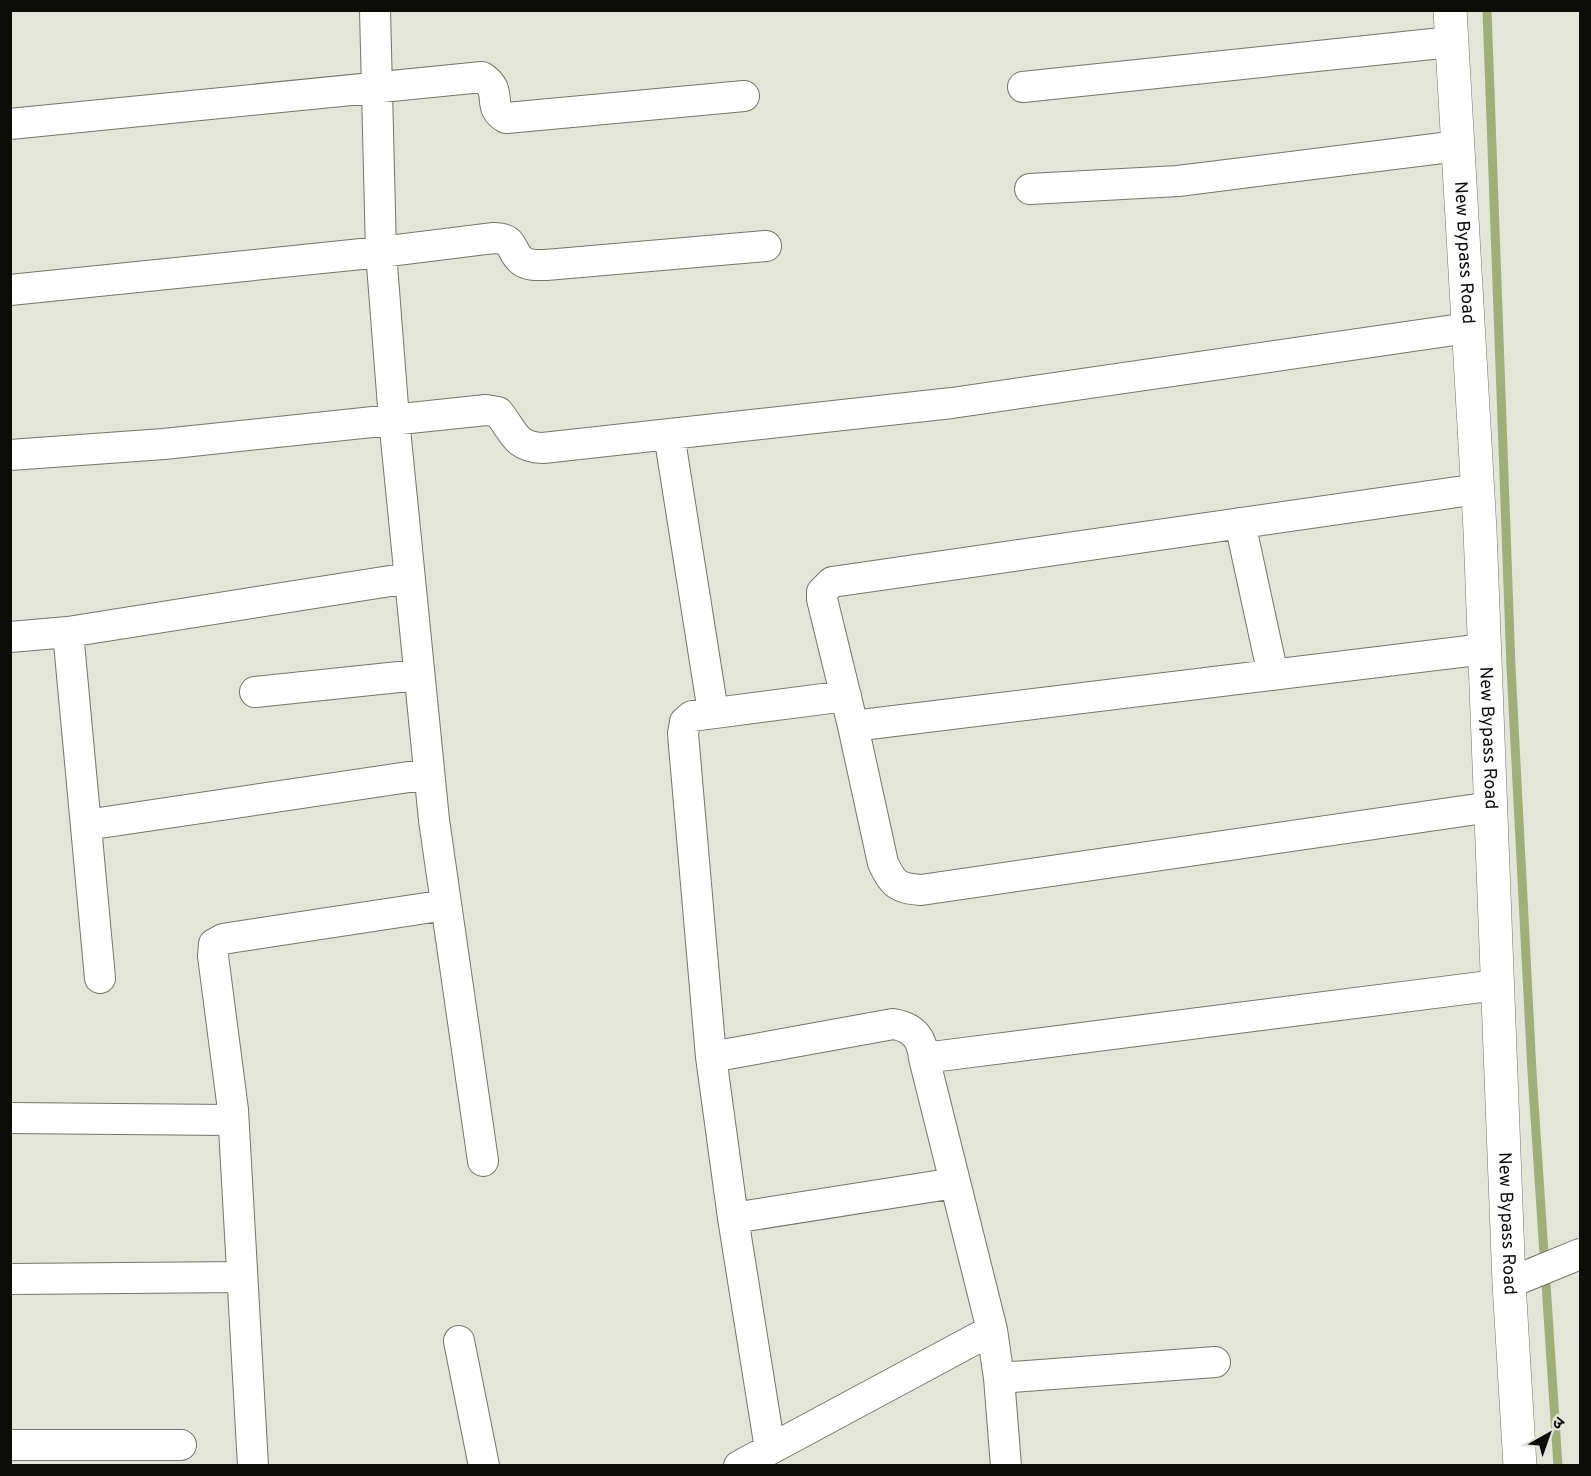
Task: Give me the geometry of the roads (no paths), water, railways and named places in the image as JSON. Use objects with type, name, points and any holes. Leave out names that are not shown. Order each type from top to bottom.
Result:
[{"type":"main road","name":"New Bypass Road","points":[[1450,26],[1478,489],[1497,985],[1523,1277],[1520,1466]]},
{"type":"street","points":[[375,10],[381,252],[418,675],[446,905],[483,1161]]},
{"type":"street","points":[[1023,87],[1450,26]]},
{"type":"street","points":[[10,124],[482,77],[490,82],[495,90],[495,106],[498,113],[506,118],[744,96]]},
{"type":"street","points":[[1030,189],[1178,181],[1458,146]]},
{"type":"street","points":[[10,290],[503,238],[512,244],[521,261],[531,265],[546,266],[766,246]]},
{"type":"street","points":[[10,455],[164,444],[486,410],[498,412],[507,422],[512,434],[522,443],[532,447],[952,403],[1468,328]]},
{"type":"street","points":[[669,434],[713,712]]},
{"type":"street","points":[[1478,489],[832,582],[822,592],[822,599],[854,726],[883,863],[890,878],[901,888],[921,890],[1491,807]]},
{"type":"street","points":[[1240,523],[1273,675]]},
{"type":"street","points":[[10,637],[68,632],[409,578]]},
{"type":"street","points":[[68,632],[100,978]]},
{"type":"street","points":[[854,726],[1485,649]]},
{"type":"street","points":[[255,692],[418,675]]},
{"type":"street","points":[[770,1449],[732,1218],[711,1057],[683,734],[685,723],[692,716],[846,696]]},
{"type":"street","points":[[86,825],[429,774]]},
{"type":"street","points":[[253,1466],[233,1110],[213,956],[214,944],[223,939],[446,905]]},
{"type":"street","points":[[924,1058],[1497,985]]},
{"type":"street","points":[[711,1057],[892,1024],[915,1032],[922,1044],[992,1330],[999,1378],[1006,1466]]},
{"type":"street","points":[[10,1118],[219,1121],[228,1120],[233,1110]]},
{"type":"street","points":[[732,1218],[955,1183]]},
{"type":"street","points":[[1523,1277],[1574,1256]]},
{"type":"street","points":[[10,1279],[241,1277]]},
{"type":"street","points":[[739,1466],[992,1330]]},
{"type":"street","points":[[459,1341],[484,1466]]},
{"type":"street","points":[[999,1378],[1215,1362]]},
{"type":"street","points":[[10,1445],[181,1445]]},
{"type":"waterway","points":[[1487,10],[1511,667],[1532,1072],[1558,1466]]}]
